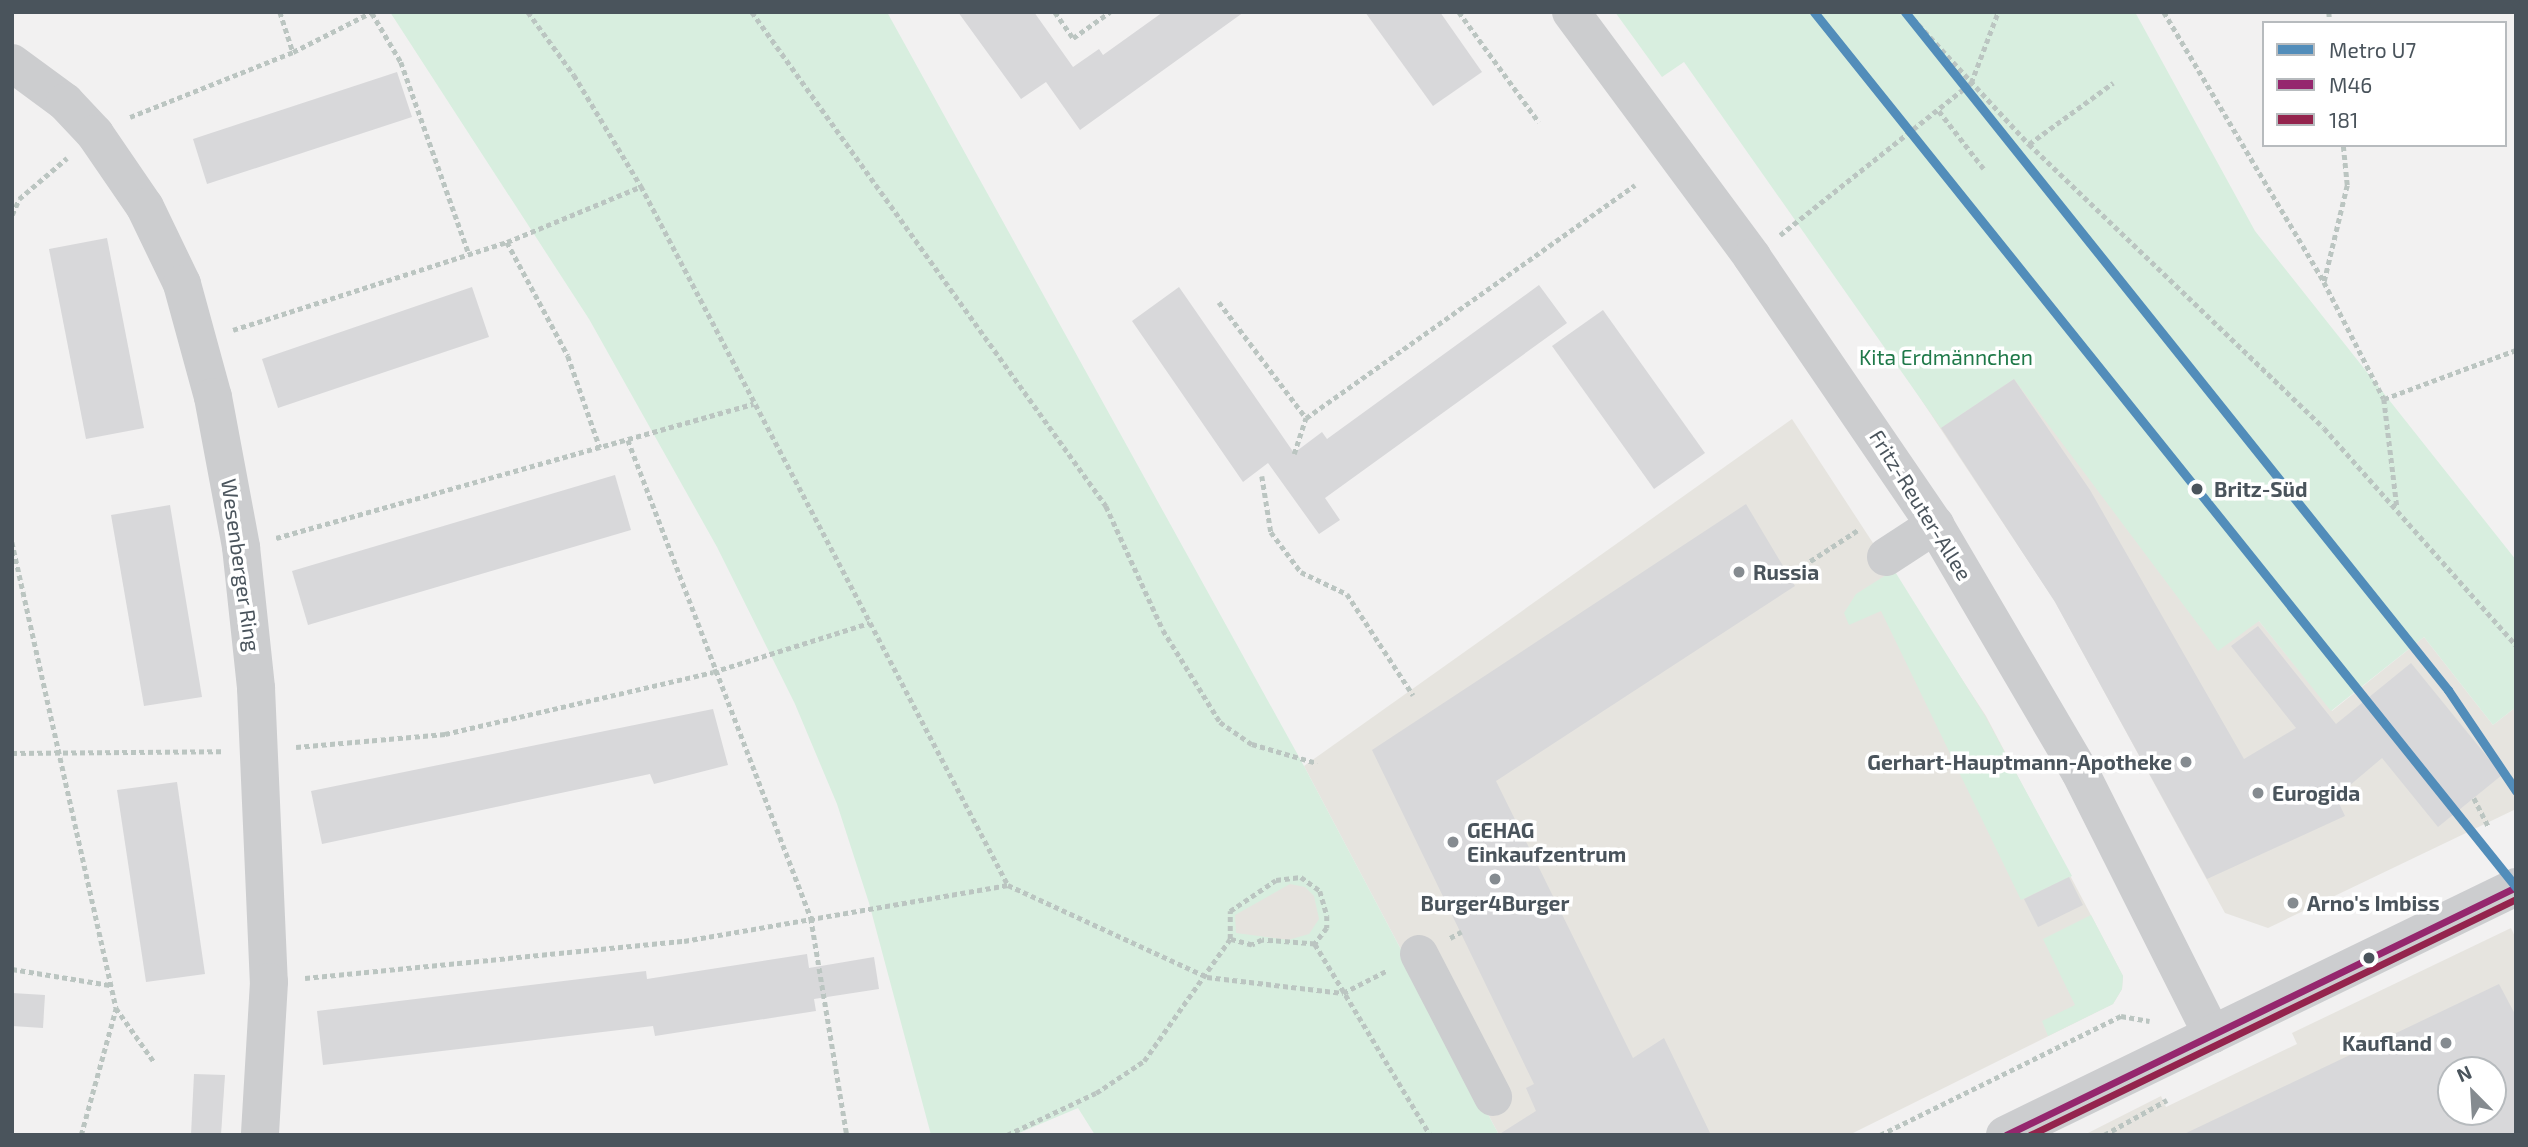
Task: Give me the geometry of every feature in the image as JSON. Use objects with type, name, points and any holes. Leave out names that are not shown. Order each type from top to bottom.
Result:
[{"type":"street","name":"Fritz-Reuter-Allee","points":[[1571,12],[1752,257],[1935,525],[2080,772],[2212,1035]]},
{"type":"street","name":"Wesenberger Ring","points":[[12,63],[65,102],[95,134],[164,243],[199,341],[241,547],[260,750],[269,982],[260,1135]]},
{"type":"street","points":[[1886,557],[1935,525]]},
{"type":"street","points":[[2005,1135],[2516,887]]},
{"type":"street","points":[[1419,954],[1493,1097]]},
{"type":"path","points":[[280,12],[293,52]]},
{"type":"path","points":[[12,215],[19,199],[95,134],[293,52],[372,12],[401,62],[469,254]]},
{"type":"path","points":[[528,12],[575,75],[640,186],[1008,885]]},
{"type":"path","points":[[752,12],[1106,506],[1163,630],[1213,713],[1252,744],[1317,762]]},
{"type":"path","points":[[1055,12],[1073,38],[1110,12]]},
{"type":"path","points":[[1460,12],[1538,122]]},
{"type":"path","points":[[1908,12],[2029,144],[2260,364],[2397,506],[2516,645]]},
{"type":"path","points":[[1752,257],[1971,83],[1998,12]]},
{"type":"path","points":[[2164,12],[2324,282],[2384,399],[2397,506]]},
{"type":"path","points":[[2029,144],[2113,83]]},
{"type":"path","points":[[1939,111],[1984,169]]},
{"type":"path","points":[[2324,282],[2347,185],[2343,147]]},
{"type":"path","points":[[1294,454],[1306,418],[1635,185]]},
{"type":"path","points":[[199,341],[507,242],[640,186]]},
{"type":"path","points":[[507,242],[568,356],[600,448]]},
{"type":"path","points":[[1219,302],[1306,418]]},
{"type":"path","points":[[2384,399],[2516,351]]},
{"type":"path","points":[[241,547],[754,404]]},
{"type":"path","points":[[628,440],[811,919],[847,1135]]},
{"type":"path","points":[[1262,476],[1271,532],[1301,572],[1347,594],[1413,695]]},
{"type":"path","points":[[1789,575],[1861,528]]},
{"type":"path","points":[[12,542],[56,755],[116,1008],[155,1063]]},
{"type":"path","points":[[12,753],[56,755],[260,750],[445,734],[718,670],[869,623]]},
{"type":"path","points":[[2488,750],[2516,785]]},
{"type":"path","points":[[2474,798],[2489,827]]},
{"type":"path","points":[[1007,1135],[1096,1093],[1143,1061],[1207,977],[1230,939],[1230,911],[1276,880],[1301,877],[1320,891],[1327,916],[1327,928],[1315,944]]},
{"type":"path","points":[[269,982],[684,941],[1008,885],[1207,977],[1343,993],[1419,954]]},
{"type":"path","points":[[2341,898],[2347,913]]},
{"type":"path","points":[[1230,939],[1252,945],[1262,940],[1315,944]]},
{"type":"path","points":[[1315,944],[1430,1135]]},
{"type":"path","points":[[12,969],[110,985]]},
{"type":"path","points":[[81,1135],[116,1008]]},
{"type":"path","points":[[1880,1135],[2121,1016],[2212,1035]]},
{"type":"shaded area","points":[[1952,287],[2259,621],[2332,711],[2424,637],[2493,725],[2516,707],[2516,809],[2268,928],[2225,913],[2054,600],[1879,336]]},
{"type":"shaded area","points":[[1792,419],[1986,716],[2123,976],[2122,989],[2113,1004],[1849,1135],[1499,1135],[1304,766]]},
{"type":"shaded area","points":[[2511,928],[2516,939],[2516,1135],[2084,1135],[2161,1096],[2166,1107],[2297,1044],[2292,1033]]},
{"type":"green space","points":[[390,12],[887,12],[1304,766],[1499,1135],[1095,1135],[1078,1108],[1014,1135],[931,1135],[869,903],[837,804],[795,704],[717,547],[589,319]]},
{"type":"green space","name":"Kita Erdmännchen","points":[[1615,12],[2135,12],[2255,231],[2516,560],[2516,707],[2493,725],[2424,637],[2331,711],[2259,621],[2218,651],[2014,379],[1941,428],[1684,62],[1662,77]]},
{"type":"green space","points":[[1894,570],[1985,716],[2072,876],[2021,900],[1881,611],[1849,625],[1844,613],[1856,594]]},
{"type":"green space","points":[[2091,915],[2123,976],[2122,989],[2113,1004],[2048,1036],[2042,1021],[2075,1005],[2043,939]]},
{"type":"sand","points":[[1290,884],[1305,887],[1314,896],[1319,919],[1309,934],[1288,940],[1236,933],[1235,915]]},
{"type":"building","points":[[958,12],[1034,12],[1073,67],[1099,49],[1103,55],[1163,12],[1244,12],[1080,130],[1046,82],[1021,99]]},
{"type":"building","points":[[1365,12],[1440,12],[1482,72],[1433,106]]},
{"type":"building","points":[[397,72],[412,117],[207,184],[193,139]]},
{"type":"building","points":[[107,238],[144,428],[86,439],[49,249]]},
{"type":"building","points":[[1539,285],[1567,323],[1325,498],[1340,520],[1319,534],[1268,463],[1243,482],[1132,321],[1179,287],[1294,453],[1322,432],[1327,439]]},
{"type":"building","points":[[472,287],[489,337],[278,408],[262,359]]},
{"type":"building","points":[[1603,310],[1705,453],[1654,489],[1552,346]]},
{"type":"building","points":[[2014,379],[2090,490],[2244,759],[2296,728],[2231,646],[2258,626],[2336,724],[2411,663],[2502,775],[2438,827],[2382,758],[2336,797],[2345,816],[2207,879],[2055,602],[1941,428]]},
{"type":"building","points":[[615,475],[631,530],[308,625],[292,571]]},
{"type":"building","name":"GEHAG Einkaufzentrum","points":[[1746,504],[1795,586],[1496,781],[1633,1058],[1664,1038],[1711,1135],[1498,1135],[1536,1111],[1526,1088],[1534,1084],[1372,750]]},
{"type":"building","points":[[170,505],[202,697],[144,706],[111,515]]},
{"type":"building","points":[[713,709],[728,765],[654,784],[650,774],[322,844],[311,791]]},
{"type":"building","points":[[177,782],[205,974],[146,982],[117,790]]},
{"type":"building","points":[[2069,877],[2083,905],[2038,927],[2024,899]]},
{"type":"building","points":[[807,954],[809,968],[874,957],[879,989],[814,999],[816,1011],[655,1036],[653,1026],[323,1065],[317,1011],[646,971],[647,979]]},
{"type":"building","name":"Kaufland","points":[[2499,984],[2516,1016],[2516,1135],[2182,1135]]},
{"type":"building","points":[[12,993],[45,995],[43,1028],[12,1026]]},
{"type":"building","points":[[194,1074],[225,1075],[221,1135],[191,1135]]},
{"type":"metro line","name":"U7","points":[[1814,12],[2516,887]]},
{"type":"metro line","name":"U7","points":[[1905,12],[2448,690],[2516,791]]},
{"type":"transit line","name":"M46","points":[[2006,1135],[2516,887]]},
{"type":"transit line","name":"181","points":[[2030,1135],[2516,899]]},
{"type":"place","name":"Britz-Süd","points":[[2197,489]]},
{"type":"place","name":"Russia","points":[[1739,572]]},
{"type":"place","name":"Gerhart-Hauptmann-Apotheke","points":[[2186,762]]},
{"type":"place","name":"Eurogida","points":[[2258,793]]},
{"type":"place","name":"GEHAG Einkaufzentrum","points":[[1453,842]]},
{"type":"place","name":"Burger4Burger","points":[[1495,879]]},
{"type":"place","name":"Arno's Imbiss","points":[[2293,903]]},
{"type":"place","name":"Kaufland","points":[[2446,1043]]}]
